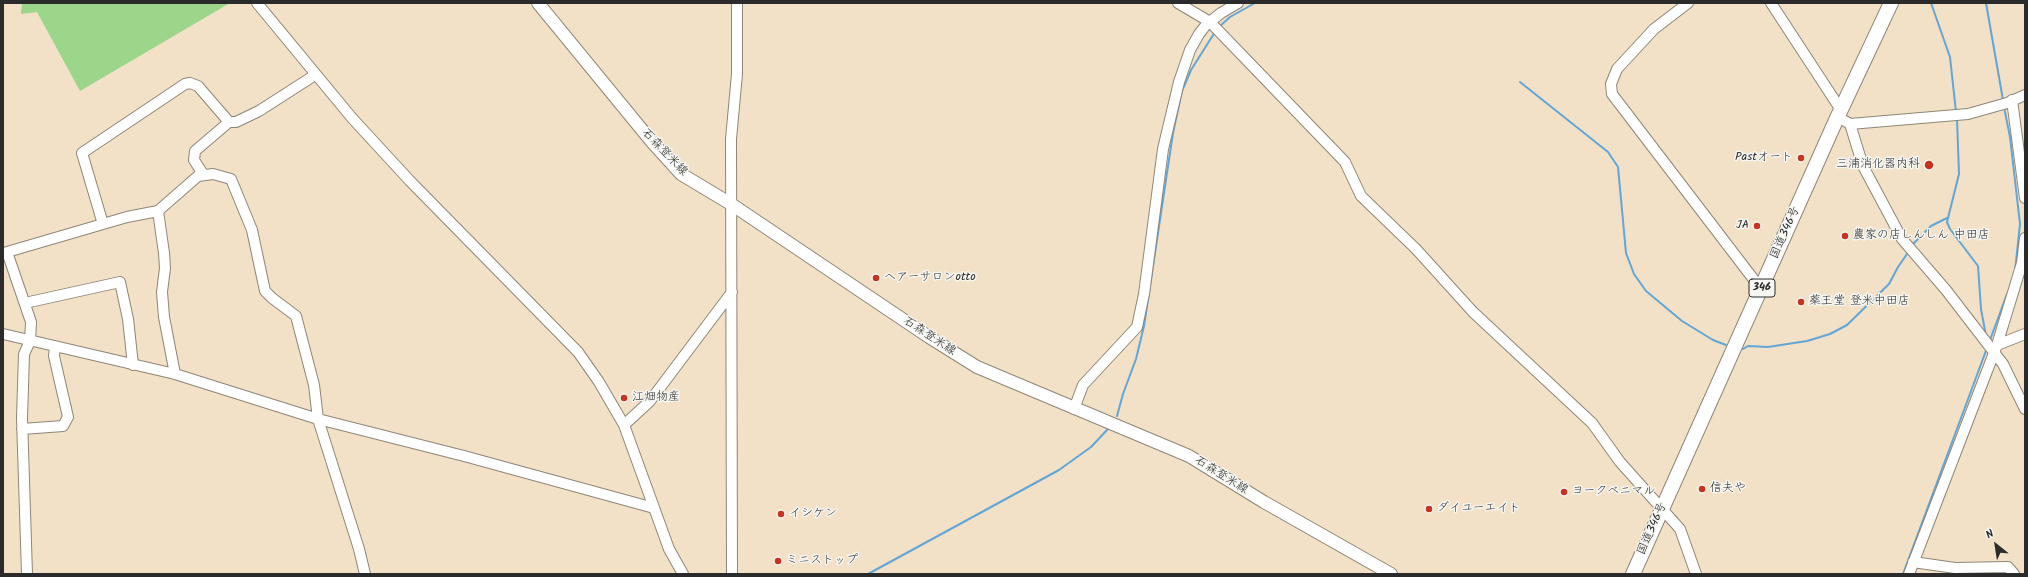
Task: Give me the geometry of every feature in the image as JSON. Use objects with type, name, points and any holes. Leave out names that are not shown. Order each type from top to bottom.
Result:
[{"type":"highway","name":"国道346号","points":[[1633,574],[1839,114],[1891,3]]},
{"type":"main road","name":"石森登米線","points":[[538,3],[666,159],[681,174],[731,204],[917,329],[977,367],[1189,456],[1264,502],[1390,574]]},
{"type":"street","points":[[257,3],[352,118],[410,181],[578,352],[599,382],[624,425],[669,549],[684,574]]},
{"type":"street","points":[[732,574],[731,139],[737,74],[737,3]]},
{"type":"street","points":[[1178,3],[1215,27],[1345,162],[1361,196],[1416,249],[1473,312],[1592,423],[1620,462],[1680,529],[1696,574]]},
{"type":"street","points":[[1074,409],[1083,385],[1106,359],[1133,333],[1140,318],[1168,121],[1190,50],[1199,34],[1215,27],[1238,3]]},
{"type":"street","points":[[1688,3],[1654,29],[1617,69],[1611,84],[1612,94],[1761,289]]},
{"type":"street","points":[[1771,3],[1839,114],[1850,124],[1863,166],[1902,239],[1995,349],[2025,409]]},
{"type":"street","points":[[203,174],[194,160],[193,155],[195,151],[228,122],[236,122],[260,111],[316,75]]},
{"type":"street","points":[[104,224],[82,153],[185,84],[190,83],[198,86],[228,122]]},
{"type":"street","points":[[1850,124],[1968,114],[2025,95]]},
{"type":"street","points":[[2012,100],[2025,198]]},
{"type":"street","points":[[27,574],[22,429],[24,354],[30,341],[31,322],[7,252],[104,224],[158,211],[203,174],[213,174],[231,179],[252,230],[266,291],[272,298],[296,316],[307,354],[318,419],[355,536],[365,574]]},
{"type":"street","points":[[158,211],[165,268],[162,292],[164,317],[175,374]]},
{"type":"street","points":[[1909,574],[1995,349],[2022,263],[2025,238]]},
{"type":"street","points":[[25,303],[120,282],[128,319],[133,365]]},
{"type":"street","points":[[624,425],[650,401],[732,292]]},
{"type":"street","points":[[3,334],[175,374],[318,419],[487,462],[654,508]]},
{"type":"street","points":[[1995,349],[2025,334]]},
{"type":"street","points":[[22,429],[64,426],[68,416],[54,356],[55,346]]},
{"type":"street","points":[[1913,562],[1955,568],[2008,567],[2014,574]]},
{"type":"green space","points":[[22,3],[230,3],[80,91],[37,12],[21,14]]},
{"type":"waterway","points":[[1219,27],[1230,17],[1255,3]]},
{"type":"waterway","points":[[1931,3],[1950,57],[1956,112]]},
{"type":"waterway","points":[[1986,3],[2003,100]]},
{"type":"waterway","points":[[1117,416],[1123,394],[1136,359],[1144,326],[1173,133],[1182,91],[1191,70],[1215,32]]},
{"type":"waterway","points":[[1520,82],[1608,152],[1618,167],[1626,253],[1634,274],[1646,291],[1682,321],[1713,340],[1726,345]]},
{"type":"waterway","points":[[2004,107],[2010,137],[2020,224],[2015,271]]},
{"type":"waterway","points":[[1957,119],[1959,174],[1947,222],[1950,229],[1978,266],[1981,309],[1986,336]]},
{"type":"waterway","points":[[1912,245],[1931,226],[1947,218]]},
{"type":"waterway","points":[[1743,349],[1748,346],[1768,347],[1807,341],[1830,334],[1847,325],[1889,284],[1907,254]]},
{"type":"waterway","points":[[1990,340],[2007,294]]},
{"type":"waterway","points":[[1903,574],[1987,348]]},
{"type":"waterway","points":[[868,574],[1059,470],[1091,447],[1108,429]]},
{"type":"place","name":"Pastオート","points":[[1801,158]]},
{"type":"place","name":"三浦消化器内科","points":[[1929,165]]},
{"type":"place","name":"JA","points":[[1757,226]]},
{"type":"place","name":"農家の店しんしん 中田店","points":[[1845,236]]},
{"type":"place","name":"ヘアーサロンotto","points":[[876,278]]},
{"type":"place","name":"薬王堂 登米中田店","points":[[1801,302]]},
{"type":"place","name":"江畑物産","points":[[624,398]]},
{"type":"place","name":"信夫や","points":[[1702,489]]},
{"type":"place","name":"ヨークベニマル","points":[[1564,492]]},
{"type":"place","name":"ダイユーエイト","points":[[1429,509]]},
{"type":"place","name":"イシケン","points":[[781,514]]},
{"type":"place","name":"ミニストップ","points":[[778,561]]}]
